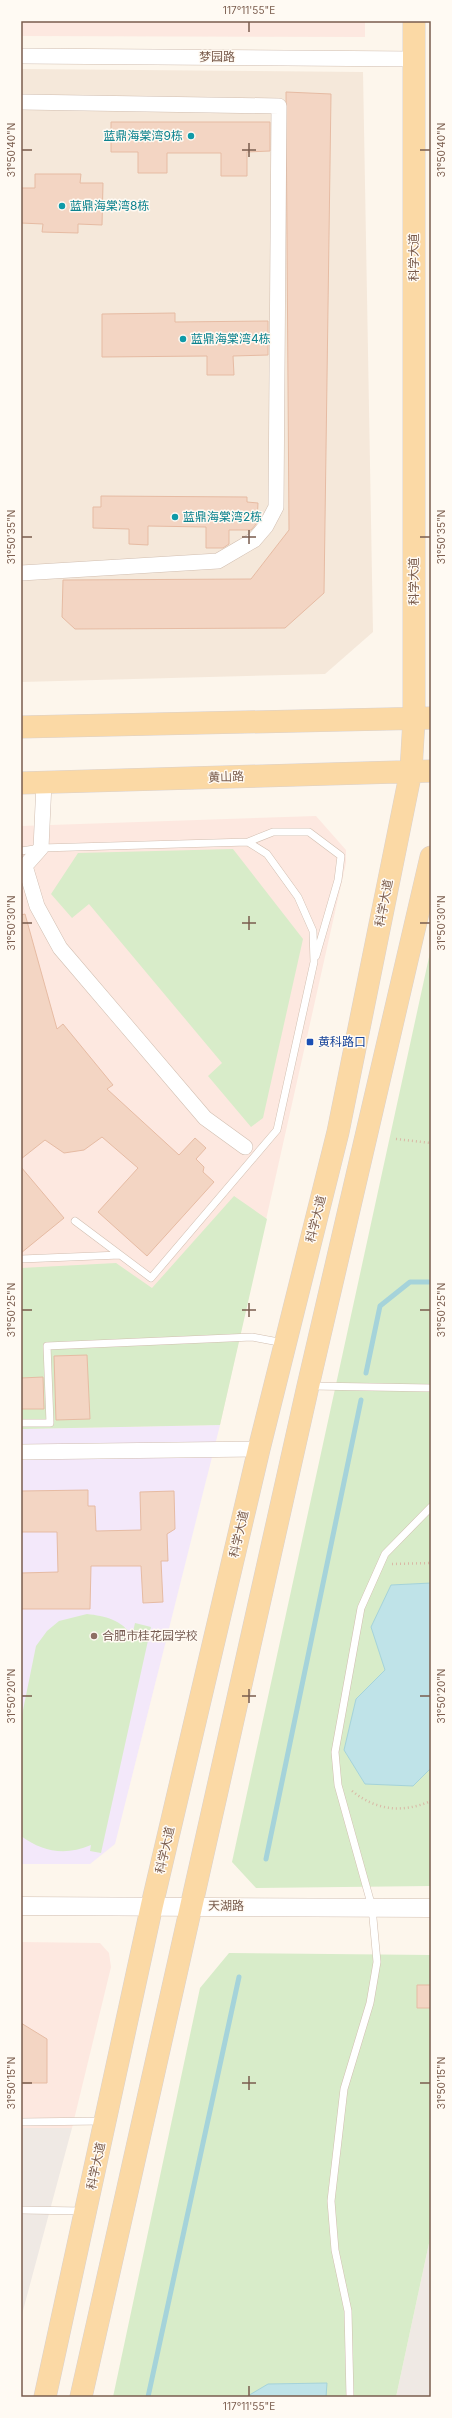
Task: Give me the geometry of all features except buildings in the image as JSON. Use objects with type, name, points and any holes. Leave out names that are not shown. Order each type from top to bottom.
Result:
[{"type":"main road","name":"科学大道","points":[[45,2397],[152,1905],[259,1449],[338,1132],[421,771],[423,719],[414,21]]},
{"type":"main road","points":[[21,727],[423,719]]},
{"type":"main road","name":"黄山路","points":[[21,784],[421,771]]},
{"type":"main road","points":[[81,2397],[193,1906],[308,1386],[431,857]]},
{"type":"street","name":"梦园路","points":[[21,56],[414,59]]},
{"type":"street","points":[[21,102],[279,106],[276,507],[266,526],[254,540],[218,561],[21,573]]},
{"type":"street","points":[[44,783],[41,848],[25,866],[37,906],[60,948],[206,1118],[245,1147]]},
{"type":"street","points":[[21,1452],[259,1449]]},
{"type":"street","name":"天湖路","points":[[21,1906],[152,1905],[431,1908]]},
{"type":"lane","points":[[21,851],[41,848],[248,842],[273,832],[309,832],[341,856],[338,880],[314,962],[277,1130],[151,1278],[75,1221]]},
{"type":"lane","points":[[248,842],[268,854],[298,897],[313,931],[314,962]]},
{"type":"lane","points":[[21,1259],[120,1255]]},
{"type":"lane","points":[[21,1424],[50,1423],[47,1346],[252,1337],[286,1344]]},
{"type":"lane","points":[[308,1386],[431,1388]]},
{"type":"lane","points":[[350,2397],[348,2311],[335,2250],[331,2201],[344,2089],[370,2003],[377,1962],[372,1907],[337,1780],[335,1752],[361,1608],[385,1554],[431,1508]]},
{"type":"lane","points":[[21,2122],[106,2121]]},
{"type":"lane","points":[[21,2210],[86,2211]]},
{"type":"path","points":[[396,1139],[431,1142]]},
{"type":"path","points":[[380,1565],[431,1563]]},
{"type":"path","points":[[337,1780],[357,1795],[398,1810],[420,1806],[431,1801]]},
{"type":"shaded area","points":[[21,21],[365,21],[365,37],[21,36]]},
{"type":"shaded area","points":[[21,69],[363,72],[373,632],[325,674],[21,682]]},
{"type":"shaded area","points":[[316,816],[346,850],[346,863],[220,1425],[21,1429],[21,826]]},
{"type":"shaded area","name":"合肥市桂花园学校","points":[[220,1425],[115,1844],[90,1864],[21,1864],[21,1429]]},
{"type":"shaded area","points":[[21,1942],[100,1943],[109,1953],[111,1967],[72,2128],[21,2128]]},
{"type":"shaded area","points":[[21,2128],[72,2128],[21,2318]]},
{"type":"shaded area","points":[[431,2234],[431,2397],[396,2397]]},
{"type":"green space","points":[[233,849],[303,939],[263,1118],[251,1127],[208,1076],[222,1063],[89,904],[72,918],[51,894],[78,853]]},
{"type":"green space","points":[[431,948],[431,1886],[256,1888],[232,1862]]},
{"type":"green space","points":[[234,1196],[267,1219],[220,1425],[21,1429],[21,1268],[116,1263],[152,1288]]},
{"type":"green space","points":[[87,1614],[112,1620],[123,1626],[132,1636],[135,1623],[151,1627],[101,1853],[90,1851],[91,1845],[72,1850],[54,1851],[38,1846],[21,1836],[21,1720],[36,1646],[47,1631],[59,1621]]},
{"type":"green space","points":[[229,1953],[431,1955],[431,2234],[396,2397],[113,2397],[200,1988]]},
{"type":"water","points":[[431,1583],[431,1768],[413,1786],[365,1784],[344,1750],[356,1699],[385,1670],[371,1627],[391,1585]]},
{"type":"water","points":[[327,2383],[326,2397],[246,2397],[268,2384]]},
{"type":"waterway","points":[[366,1373],[380,1306],[410,1282],[431,1282]]},
{"type":"waterway","points":[[266,1859],[361,1400]]},
{"type":"waterway","points":[[148,2397],[239,1977]]},
{"type":"place","name":"蓝鼎海棠湾9栋","points":[[191,136]]},
{"type":"place","name":"蓝鼎海棠湾8栋","points":[[62,206]]},
{"type":"place","name":"蓝鼎海棠湾4栋","points":[[183,339]]},
{"type":"place","name":"蓝鼎海棠湾2栋","points":[[175,517]]},
{"type":"place","name":"黄科路口","points":[[310,1042]]},
{"type":"place","name":"合肥市桂花园学校","points":[[94,1636]]}]
